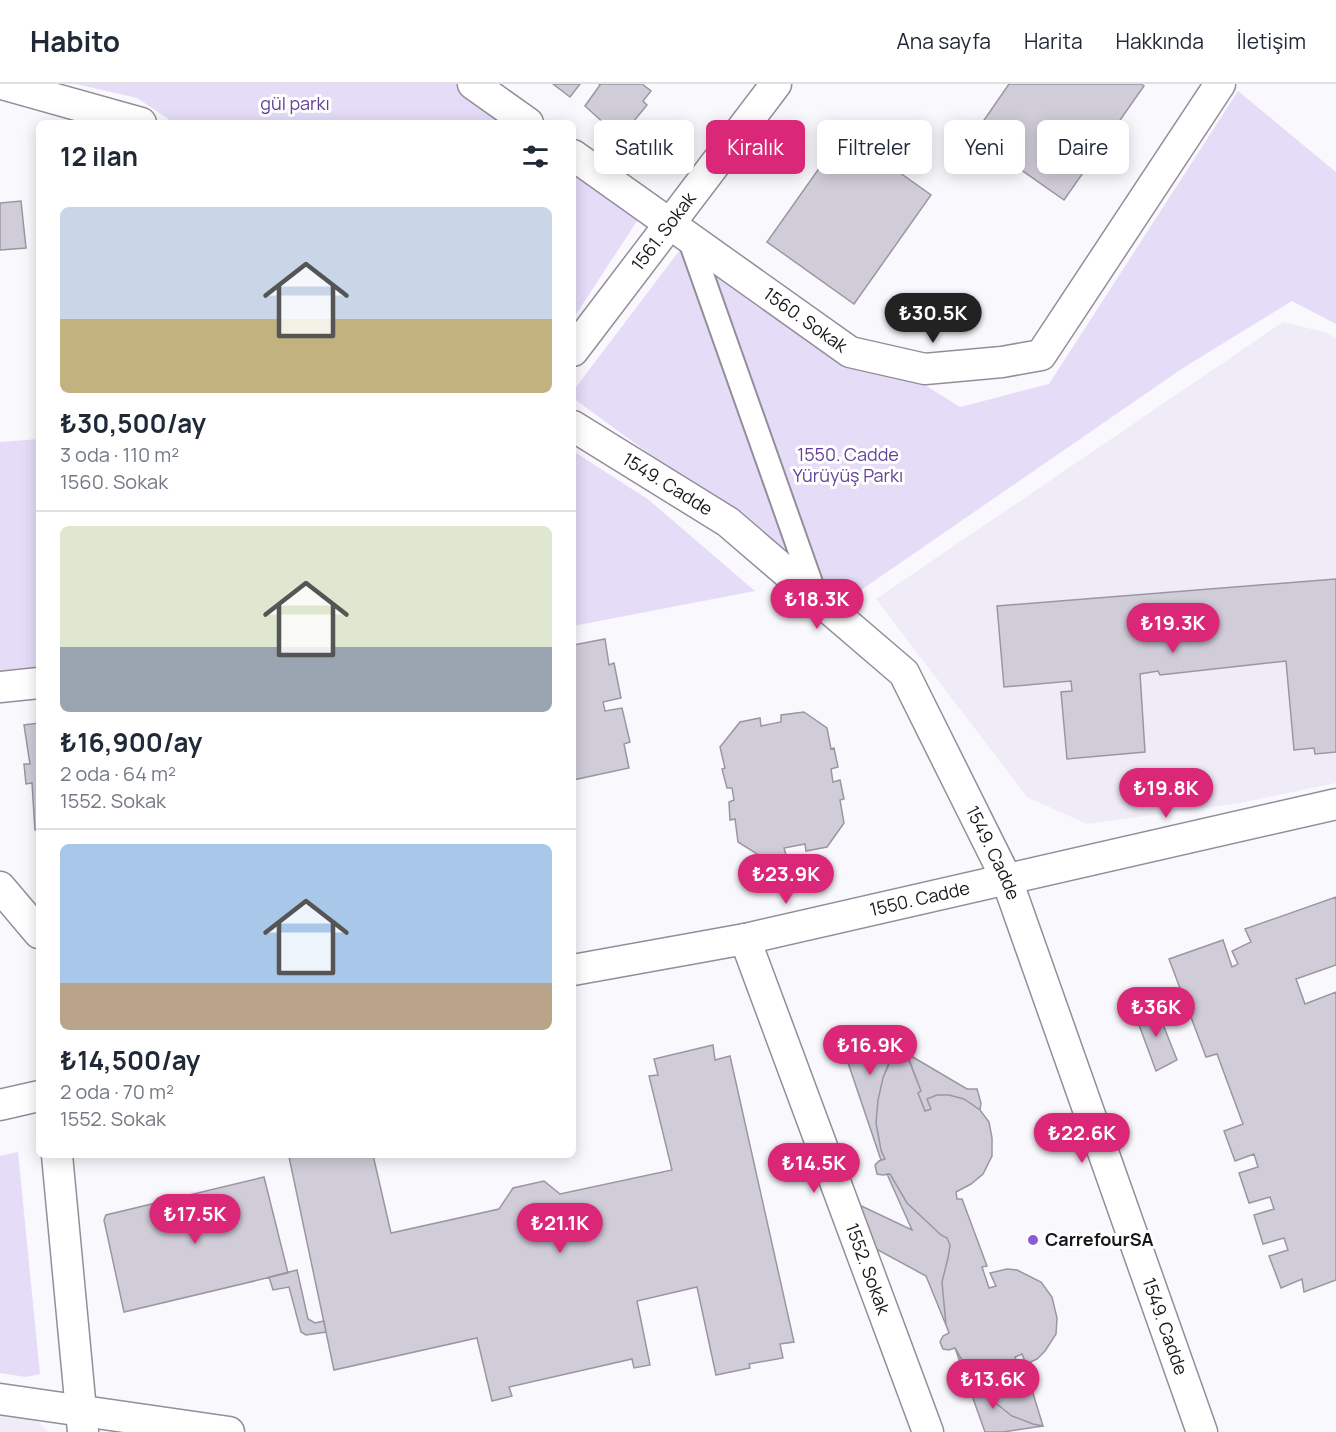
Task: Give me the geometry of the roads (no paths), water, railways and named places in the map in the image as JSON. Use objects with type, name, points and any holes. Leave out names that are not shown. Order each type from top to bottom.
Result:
[{"type":"street","points":[[3,84],[130,120]]},
{"type":"street","name":"1561. Sokak","points":[[576,348],[679,231],[776,84]]},
{"type":"street","name":"1560. Sokak","points":[[576,157],[850,352],[926,369],[1002,362],[1041,355],[1220,84]]},
{"type":"street","points":[[483,87],[524,120]]},
{"type":"street","points":[[679,231],[816,597]]},
{"type":"street","name":"1549. Cadde","points":[[576,428],[728,522],[904,673],[1007,880],[1202,1432]]},
{"type":"street","points":[[0,687],[36,683]]},
{"type":"street","name":"1550. Cadde","points":[[576,969],[745,939],[1336,804]]},
{"type":"street","points":[[0,887],[36,929]]},
{"type":"street","name":"1552. Sokak","points":[[745,939],[928,1432]]},
{"type":"street","points":[[0,1105],[36,1097]]},
{"type":"street","points":[[57,1158],[82,1421]]},
{"type":"street","points":[[0,1399],[82,1421],[229,1432]]},
{"type":"place","name":"CarrefourSA","points":[[1033,1240]]},
{"type":"park label","name":"gül parkı","points":[[295,104]]},
{"type":"park label","name":"1550. Cadde Yürüyüş Parkı","points":[[848,466]]}]
